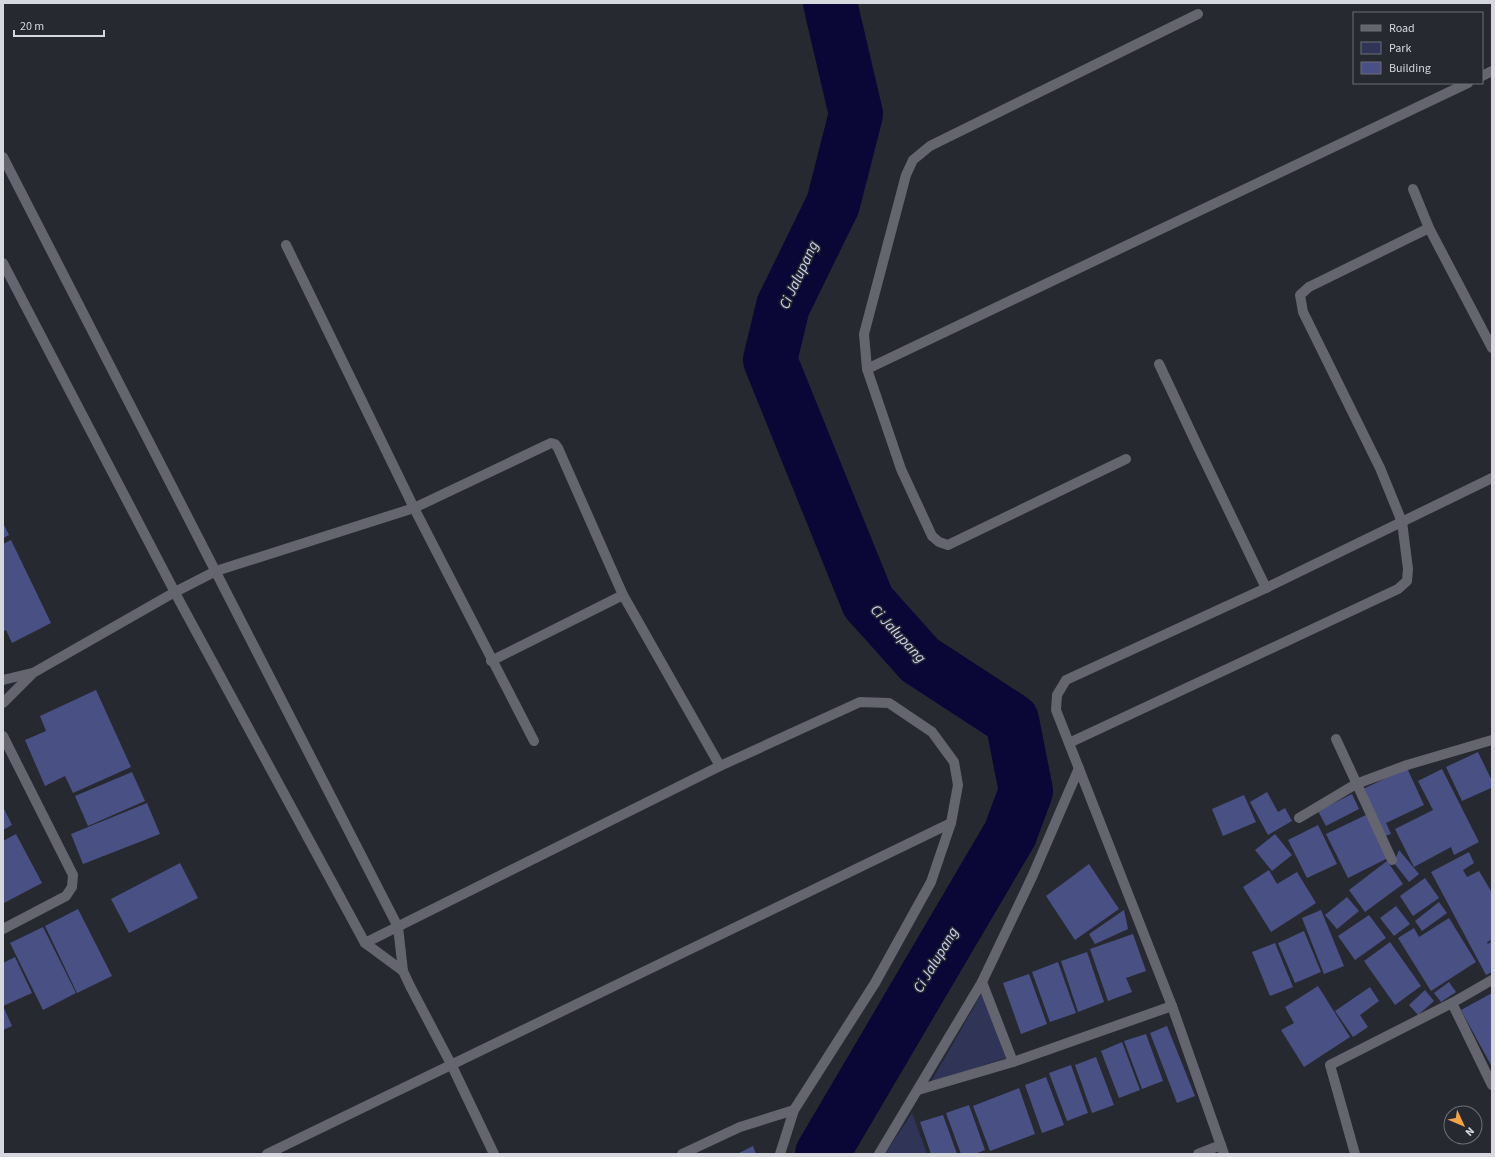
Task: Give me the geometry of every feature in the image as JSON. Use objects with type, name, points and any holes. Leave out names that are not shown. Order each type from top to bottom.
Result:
[{"type":"street","points":[[1126,459],[948,545],[939,542],[932,536],[901,469],[867,369],[864,334],[906,175],[913,160],[930,146],[1198,14]]},
{"type":"street","points":[[1483,76],[1492,71]]},
{"type":"street","points":[[867,369],[1466,84]]},
{"type":"street","points":[[3,157],[398,927],[403,971],[452,1066],[494,1154]]},
{"type":"street","points":[[1413,189],[1429,228],[1492,348]]},
{"type":"street","points":[[1070,743],[1398,589],[1407,581],[1408,569],[1402,522],[1380,468],[1304,312],[1300,296],[1309,287],[1429,228]]},
{"type":"street","points":[[286,245],[414,508],[491,661],[534,741]]},
{"type":"street","points":[[3,263],[175,592],[365,943],[403,971]]},
{"type":"street","points":[[1159,364],[1266,588]]},
{"type":"street","points":[[3,703],[33,673],[175,592],[216,571],[414,508],[551,443],[556,444],[564,459],[622,595],[720,766]]},
{"type":"street","points":[[1198,1154],[1222,1150],[1172,1006],[1056,710],[1057,695],[1066,680],[1266,588],[1492,478]]},
{"type":"street","points":[[491,661],[622,595]]},
{"type":"street","points":[[3,680],[33,673]]},
{"type":"street","points":[[365,943],[720,766],[860,702],[889,702],[932,732],[954,762],[958,785],[951,823],[931,882],[875,983],[794,1110],[780,1154]]},
{"type":"street","points":[[3,736],[74,875],[72,887],[66,896],[3,929]]},
{"type":"street","points":[[1336,739],[1392,860]]},
{"type":"street","points":[[1299,818],[1356,784],[1406,765],[1492,740]]},
{"type":"street","points":[[878,1154],[982,982],[1032,877],[1079,768]]},
{"type":"street","points":[[267,1154],[452,1066],[951,823]]},
{"type":"street","points":[[1355,1154],[1330,1065],[1452,1003],[1492,980]]},
{"type":"street","points":[[982,982],[1013,1062]]},
{"type":"street","points":[[1452,1003],[1492,1085]]},
{"type":"street","points":[[918,1090],[1013,1062],[1172,1006]]},
{"type":"street","points":[[682,1154],[740,1127],[794,1110]]},
{"type":"green space","points":[[982,993],[1006,1058],[931,1082]]},
{"type":"green space","points":[[912,1113],[927,1154],[885,1154]]},
{"type":"building","points":[[3,523],[9,535],[3,538]]},
{"type":"building","points":[[11,540],[51,623],[12,643],[6,630],[3,632],[3,544]]},
{"type":"building","points":[[96,690],[131,767],[73,793],[65,776],[45,786],[25,740],[46,731],[40,716]]},
{"type":"building","points":[[1478,752],[1492,781],[1492,790],[1491,788],[1462,801],[1446,767]]},
{"type":"building","points":[[1407,768],[1424,805],[1386,823],[1391,834],[1385,836],[1363,789]]},
{"type":"building","points":[[1442,769],[1479,842],[1454,855],[1451,847],[1414,867],[1395,829],[1433,810],[1418,781]]},
{"type":"building","points":[[132,772],[145,801],[88,826],[75,796]]},
{"type":"building","points":[[1267,792],[1278,812],[1285,808],[1292,821],[1268,835],[1250,802]]},
{"type":"building","points":[[1352,794],[1359,809],[1326,826],[1318,811]]},
{"type":"building","points":[[1244,795],[1256,822],[1223,836],[1212,809]]},
{"type":"building","points":[[147,803],[160,834],[83,864],[71,834]]},
{"type":"building","points":[[3,807],[12,825],[3,830]]},
{"type":"building","points":[[1366,815],[1388,858],[1348,878],[1326,834]]},
{"type":"building","points":[[1318,825],[1337,864],[1307,878],[1288,840]]},
{"type":"building","points":[[16,834],[42,883],[4,903],[3,841]]},
{"type":"building","points":[[1275,834],[1292,855],[1272,871],[1255,850]]},
{"type":"building","points":[[1399,850],[1419,874],[1409,882],[1394,863]]},
{"type":"building","points":[[1469,852],[1474,863],[1463,870],[1467,877],[1479,871],[1492,891],[1492,940],[1487,942],[1488,944],[1492,941],[1492,972],[1486,975],[1431,872]]},
{"type":"building","points":[[1387,861],[1403,884],[1365,912],[1349,890]]},
{"type":"building","points":[[180,863],[198,898],[129,933],[111,899]]},
{"type":"building","points":[[1089,864],[1119,909],[1075,940],[1046,896]]},
{"type":"building","points":[[1269,870],[1277,884],[1297,872],[1316,903],[1271,932],[1243,887]]},
{"type":"building","points":[[1425,878],[1439,898],[1413,916],[1400,896]]},
{"type":"building","points":[[1347,897],[1359,911],[1337,929],[1325,915]]},
{"type":"building","points":[[1439,902],[1447,913],[1422,931],[1415,921]]},
{"type":"building","points":[[1396,906],[1410,924],[1394,936],[1380,918]]},
{"type":"building","points":[[78,909],[112,976],[77,993],[45,926]]},
{"type":"building","points":[[1124,910],[1128,929],[1095,944],[1089,934]]},
{"type":"building","points":[[1321,910],[1344,966],[1324,974],[1302,918]]},
{"type":"building","points":[[1369,915],[1386,938],[1355,960],[1338,936]]},
{"type":"building","points":[[1449,918],[1476,962],[1431,991],[1398,938],[1414,928],[1419,937]]},
{"type":"building","points":[[43,927],[76,993],[43,1010],[10,943]]},
{"type":"building","points":[[1304,931],[1321,972],[1295,983],[1278,943]]},
{"type":"building","points":[[1133,934],[1146,971],[1126,978],[1132,992],[1108,1001],[1090,949]]},
{"type":"building","points":[[1390,942],[1421,986],[1395,1005],[1364,961]]},
{"type":"building","points":[[1275,943],[1293,987],[1270,996],[1252,952]]},
{"type":"building","points":[[1087,952],[1104,1002],[1078,1012],[1061,961]]},
{"type":"building","points":[[15,957],[32,993],[3,1006],[3,963]]},
{"type":"building","points":[[1058,962],[1076,1013],[1050,1022],[1032,972]]},
{"type":"building","points":[[1029,974],[1047,1024],[1021,1034],[1003,983]]},
{"type":"building","points":[[1449,982],[1456,992],[1441,1002],[1434,993]]},
{"type":"building","points":[[1318,986],[1350,1037],[1304,1067],[1281,1030],[1294,1023],[1285,1007]]},
{"type":"building","points":[[1370,987],[1379,1001],[1360,1015],[1368,1027],[1353,1037],[1335,1011]]},
{"type":"building","points":[[1425,990],[1434,1001],[1418,1015],[1409,1005]]},
{"type":"building","points":[[1492,993],[1492,1067],[1461,1010]]},
{"type":"building","points":[[3,1006],[12,1026],[3,1030]]},
{"type":"building","points":[[1167,1026],[1195,1096],[1177,1103],[1150,1033]]},
{"type":"building","points":[[1146,1034],[1163,1081],[1142,1089],[1124,1041]]},
{"type":"building","points":[[1122,1042],[1140,1090],[1119,1098],[1101,1051]]},
{"type":"building","points":[[1096,1057],[1114,1105],[1092,1113],[1075,1065]]},
{"type":"building","points":[[1071,1065],[1088,1113],[1067,1121],[1049,1073]]},
{"type":"building","points":[[1046,1077],[1064,1125],[1042,1133],[1025,1085]]},
{"type":"building","points":[[1019,1088],[1035,1134],[990,1151],[973,1106]]},
{"type":"building","points":[[969,1105],[985,1150],[975,1154],[961,1154],[946,1113]]},
{"type":"building","points":[[943,1115],[957,1154],[931,1154],[920,1122]]},
{"type":"building","points":[[753,1146],[756,1154],[737,1154]]},
{"type":"waterway","name":"Ci Jalupang","points":[[822,1154],[1010,834],[1026,791],[1012,720],[920,660],[868,602],[770,360],[783,306],[833,204],[856,114],[830,3]]}]
